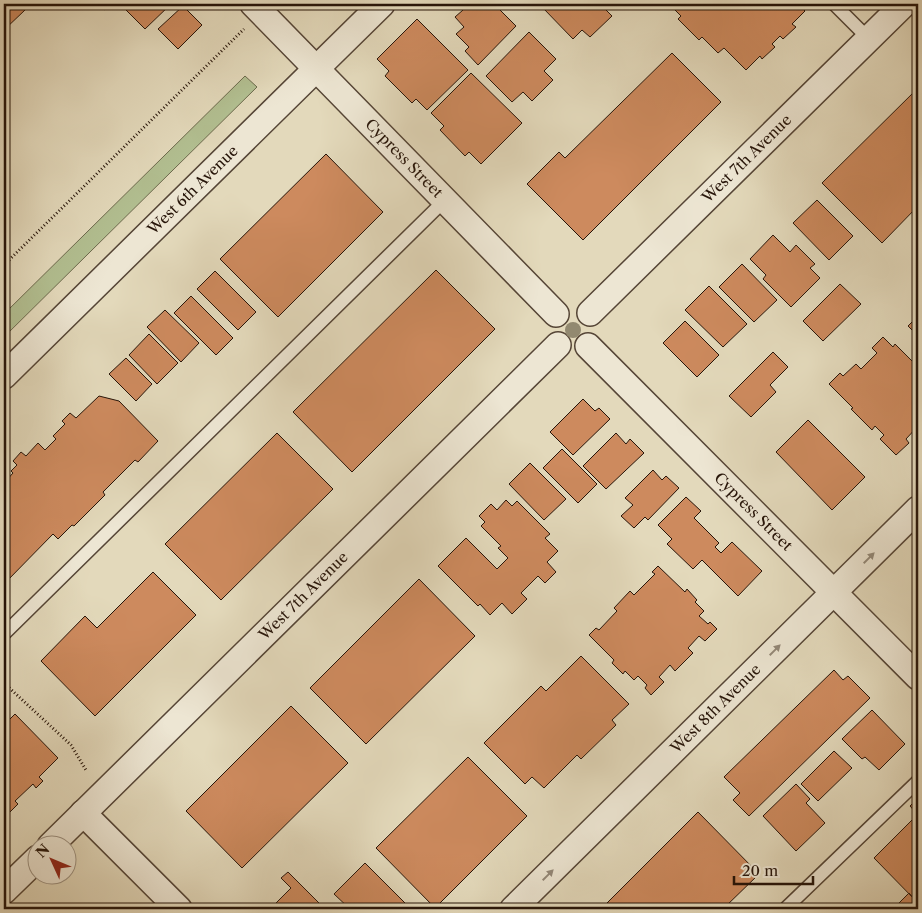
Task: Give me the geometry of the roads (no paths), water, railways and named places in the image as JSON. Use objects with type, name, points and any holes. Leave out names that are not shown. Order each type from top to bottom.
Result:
[{"type":"street","name":"Cypress Street","points":[[253,4],[556,314]]},
{"type":"street","name":"West 6th Avenue","points":[[4,376],[382,4]]},
{"type":"street","name":"West 7th Avenue","points":[[590,314],[904,4]]},
{"type":"street","points":[[577,306],[590,314],[594,319],[596,334],[588,346],[576,352],[569,352],[558,346],[553,340],[550,326],[556,314],[562,309],[577,306]]},
{"type":"street","name":"West 7th Avenue","points":[[60,836],[558,346]]},
{"type":"street","name":"Cypress Street","points":[[588,346],[918,677]]},
{"type":"street","name":"West 8th Avenue","points":[[513,909],[918,509]]},
{"type":"street","points":[[83,813],[179,909]]},
{"type":"street","points":[[4,891],[28,868]]},
{"type":"lane","points":[[834,4],[869,38]]},
{"type":"lane","points":[[4,634],[445,200]]},
{"type":"lane","points":[[785,909],[918,781]]}]
